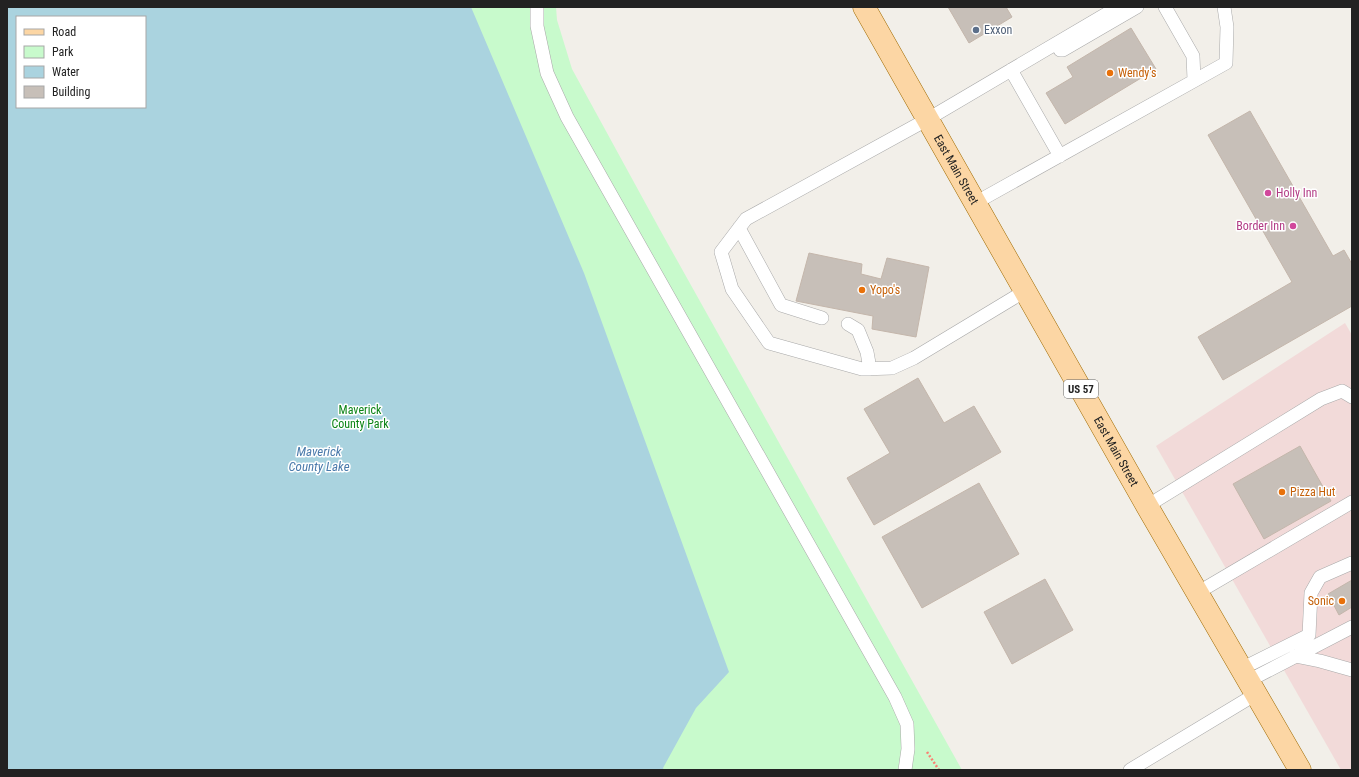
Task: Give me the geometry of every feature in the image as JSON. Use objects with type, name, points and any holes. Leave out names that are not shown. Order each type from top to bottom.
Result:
[{"type":"main road","name":"East Main Street","points":[[864,7],[1147,506],[1300,770]]},
{"type":"lane","points":[[537,7],[537,26],[547,73],[567,117],[895,697],[907,724],[908,749],[905,770]]},
{"type":"lane","points":[[1025,291],[914,358],[892,368],[862,369],[769,343],[732,289],[721,252],[746,219],[928,119],[1118,7]]},
{"type":"lane","points":[[1041,52],[1063,50],[1137,7]]},
{"type":"lane","points":[[1165,7],[1193,56],[1194,80]]},
{"type":"lane","points":[[975,203],[1226,63],[1227,27],[1224,7]]},
{"type":"lane","points":[[1010,70],[1060,156]]},
{"type":"lane","points":[[739,228],[781,305],[822,318]]},
{"type":"lane","points":[[848,324],[858,330],[867,352],[870,368]]},
{"type":"lane","points":[[1147,506],[1321,399],[1342,391],[1352,397]]},
{"type":"lane","points":[[1198,593],[1352,502]]},
{"type":"lane","points":[[1130,770],[1309,635],[1311,593],[1320,577],[1352,560]]},
{"type":"lane","points":[[1320,577],[1352,563]]},
{"type":"lane","points":[[1248,681],[1352,627]]},
{"type":"lane","points":[[1295,656],[1352,670]]},
{"type":"shaded area","points":[[1345,323],[1352,335],[1352,770],[1341,770],[1156,446]]},
{"type":"green space","name":"Maverick County Lake","points":[[7,7],[556,7],[557,20],[572,69],[659,228],[962,770],[7,770]]},
{"type":"water","name":"Maverick County Lake","points":[[7,7],[471,7],[584,273],[729,672],[696,708],[663,768],[664,770],[7,770]]},
{"type":"building","name":"Exxon","points":[[948,7],[1006,7],[1012,17],[969,43]]},
{"type":"building","name":"Wendy's","points":[[1131,28],[1156,69],[1065,124],[1046,93],[1073,77],[1067,67]]},
{"type":"building","name":"Holly Inn","points":[[1250,111],[1333,256],[1344,250],[1352,264],[1352,306],[1223,380],[1198,337],[1292,282],[1208,135]]},
{"type":"building","name":"Yopo's","points":[[809,253],[862,264],[861,274],[881,279],[887,258],[929,267],[916,337],[872,329],[873,316],[796,301]]},
{"type":"building","points":[[918,378],[944,423],[974,406],[1001,452],[874,525],[847,478],[890,453],[864,409]]},
{"type":"building","name":"Pizza Hut","points":[[1300,446],[1331,501],[1264,539],[1233,484]]},
{"type":"building","points":[[979,483],[1019,554],[922,608],[882,537]]},
{"type":"building","points":[[1045,579],[1073,630],[1012,664],[984,612]]},
{"type":"building","name":"Sonic","points":[[1352,580],[1352,607],[1339,615],[1328,594]]},
{"type":"place","name":"Exxon","points":[[976,30]]},
{"type":"place","name":"Wendy's","points":[[1110,73]]},
{"type":"place","name":"Holly Inn","points":[[1268,193]]},
{"type":"place","name":"Border Inn","points":[[1293,226]]},
{"type":"place","name":"Yopo's","points":[[862,290]]},
{"type":"place","name":"Pizza Hut","points":[[1282,492]]},
{"type":"place","name":"Sonic","points":[[1342,601]]},
{"type":"park label","name":"Maverick County Park","points":[[360,417]]}]
